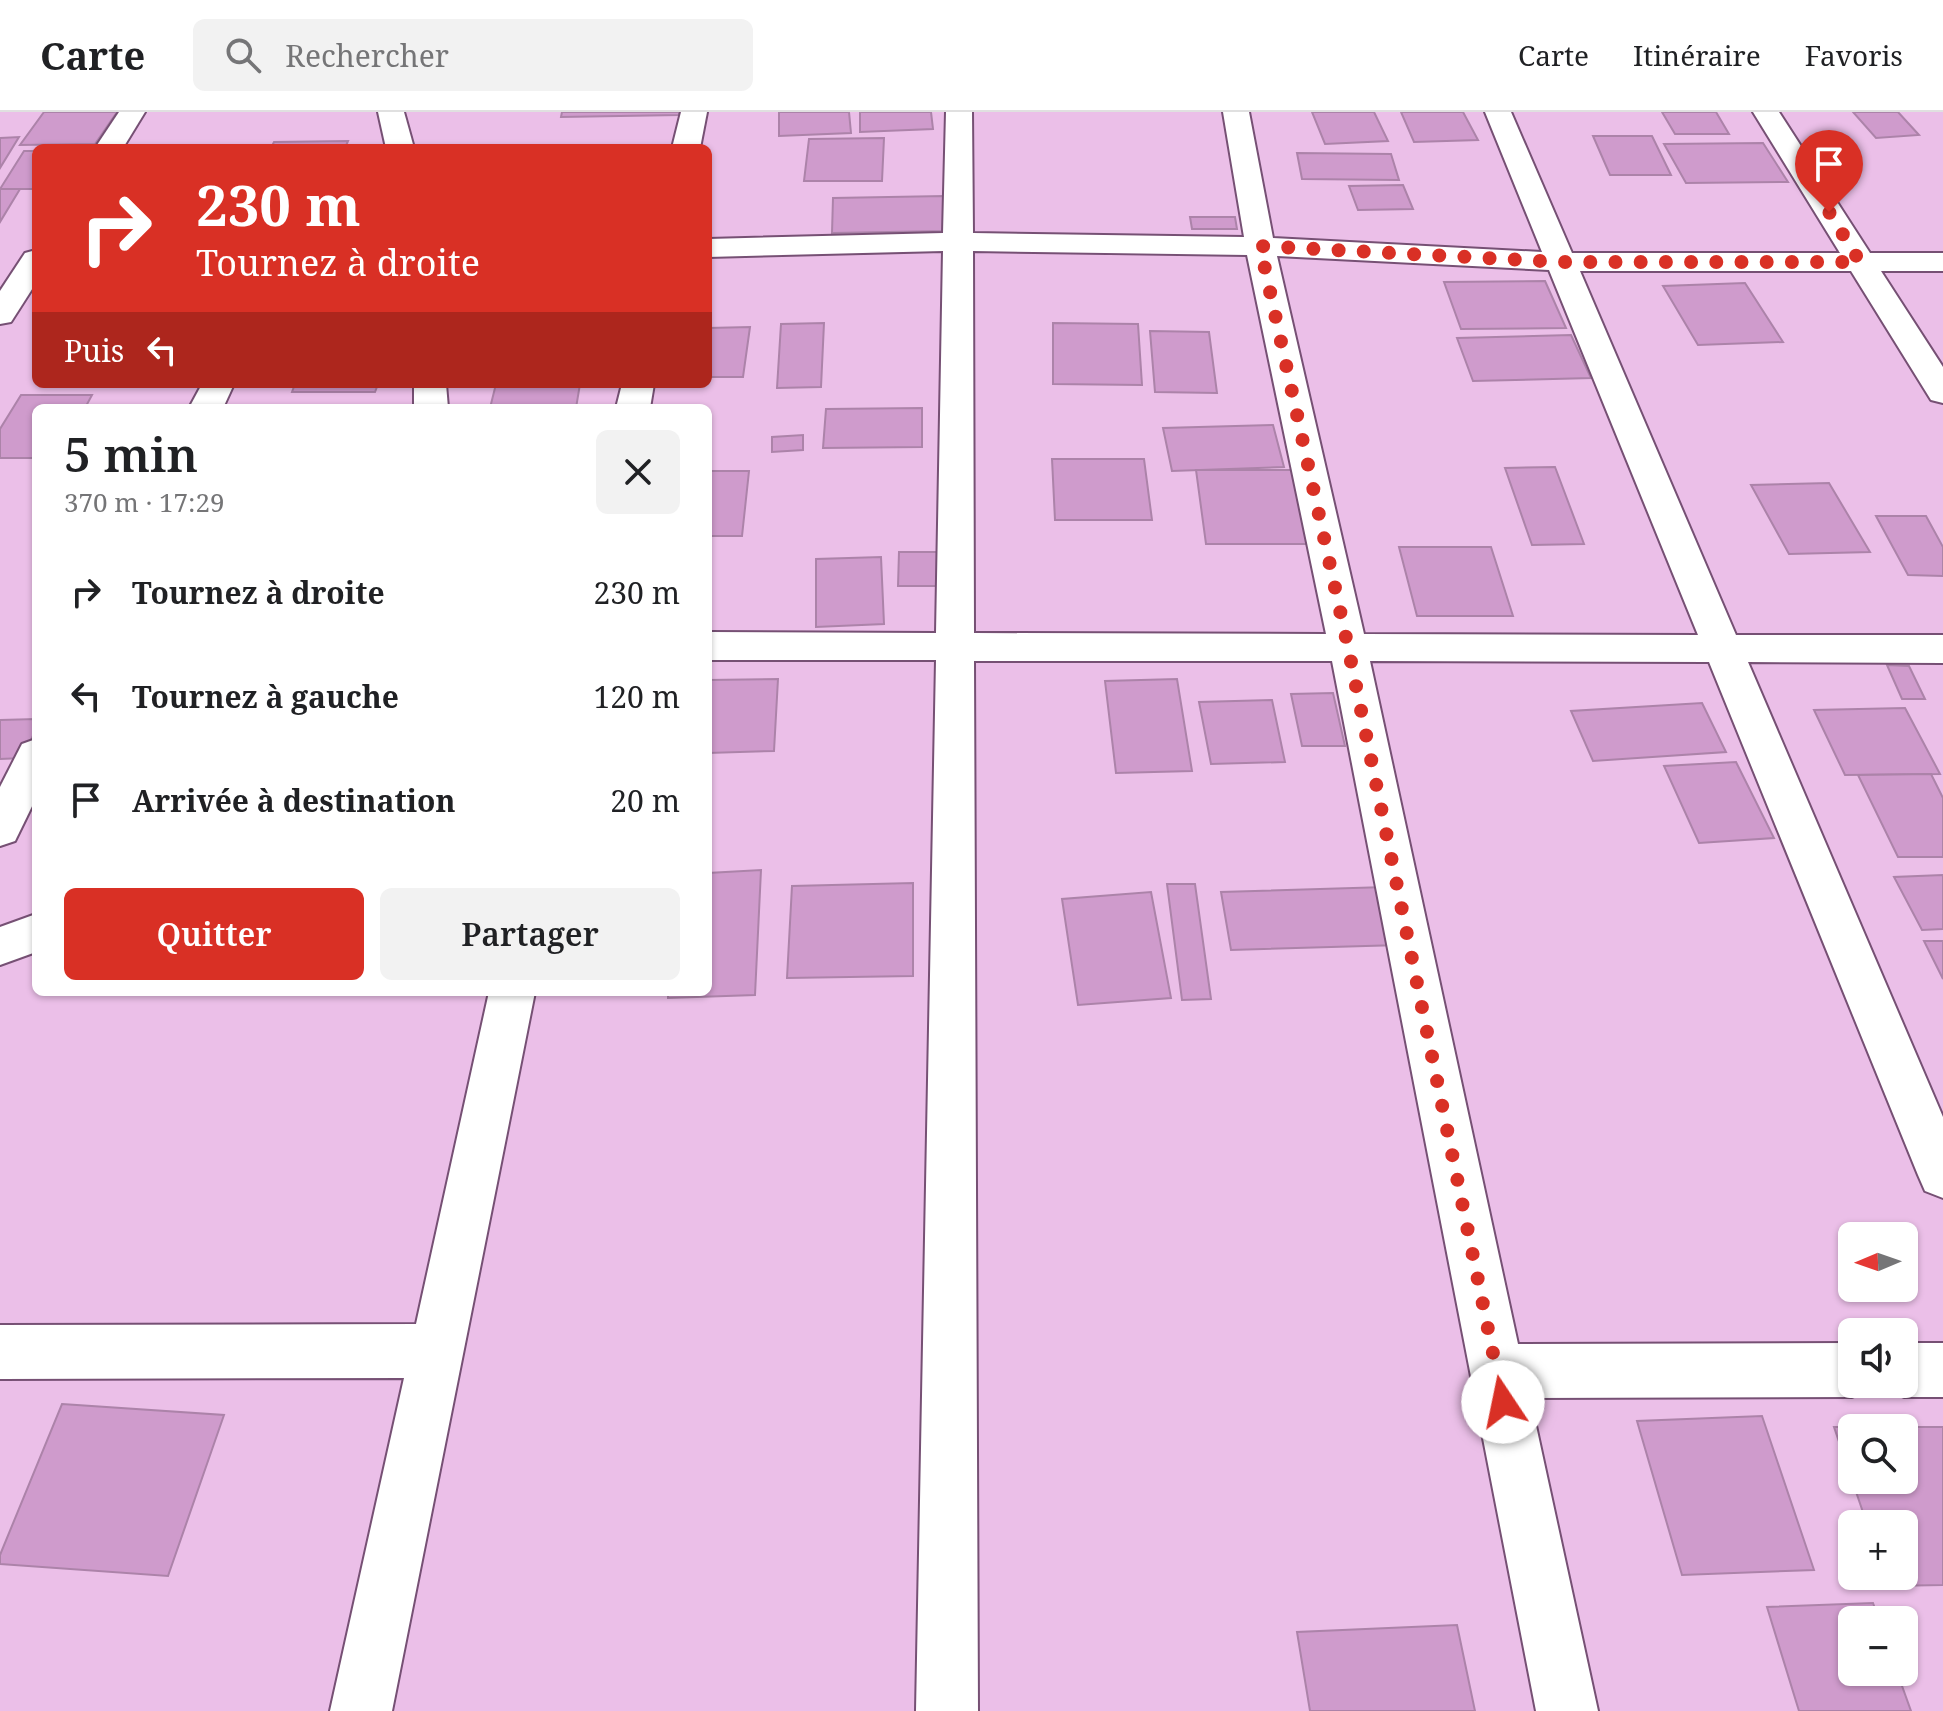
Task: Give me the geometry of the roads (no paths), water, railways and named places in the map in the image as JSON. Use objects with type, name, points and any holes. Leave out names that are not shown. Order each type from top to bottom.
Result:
[{"type":"street","points":[[112,144],[132,112]]},
{"type":"street","points":[[391,112],[399,144]]},
{"type":"street","points":[[687,144],[694,112]]},
{"type":"street","points":[[947,1711],[959,112]]},
{"type":"street","points":[[1236,112],[1260,246],[1348,647],[1567,1711]]},
{"type":"street","points":[[1498,112],[1943,1175]]},
{"type":"street","points":[[1766,112],[1943,393]]},
{"type":"street","points":[[712,248],[959,242],[1260,246],[1561,262],[1943,262]]},
{"type":"street","points":[[0,262],[32,261]]},
{"type":"street","points":[[0,315],[32,267]]},
{"type":"street","points":[[712,646],[1943,649]]},
{"type":"street","points":[[0,829],[32,763]]},
{"type":"street","points":[[0,946],[32,934]]},
{"type":"street","points":[[361,1711],[511,996]]},
{"type":"street","points":[[0,1352],[437,1351]]},
{"type":"street","points":[[1497,1371],[1838,1370]]},
{"type":"street","points":[[1918,1370],[1943,1370]]}]
